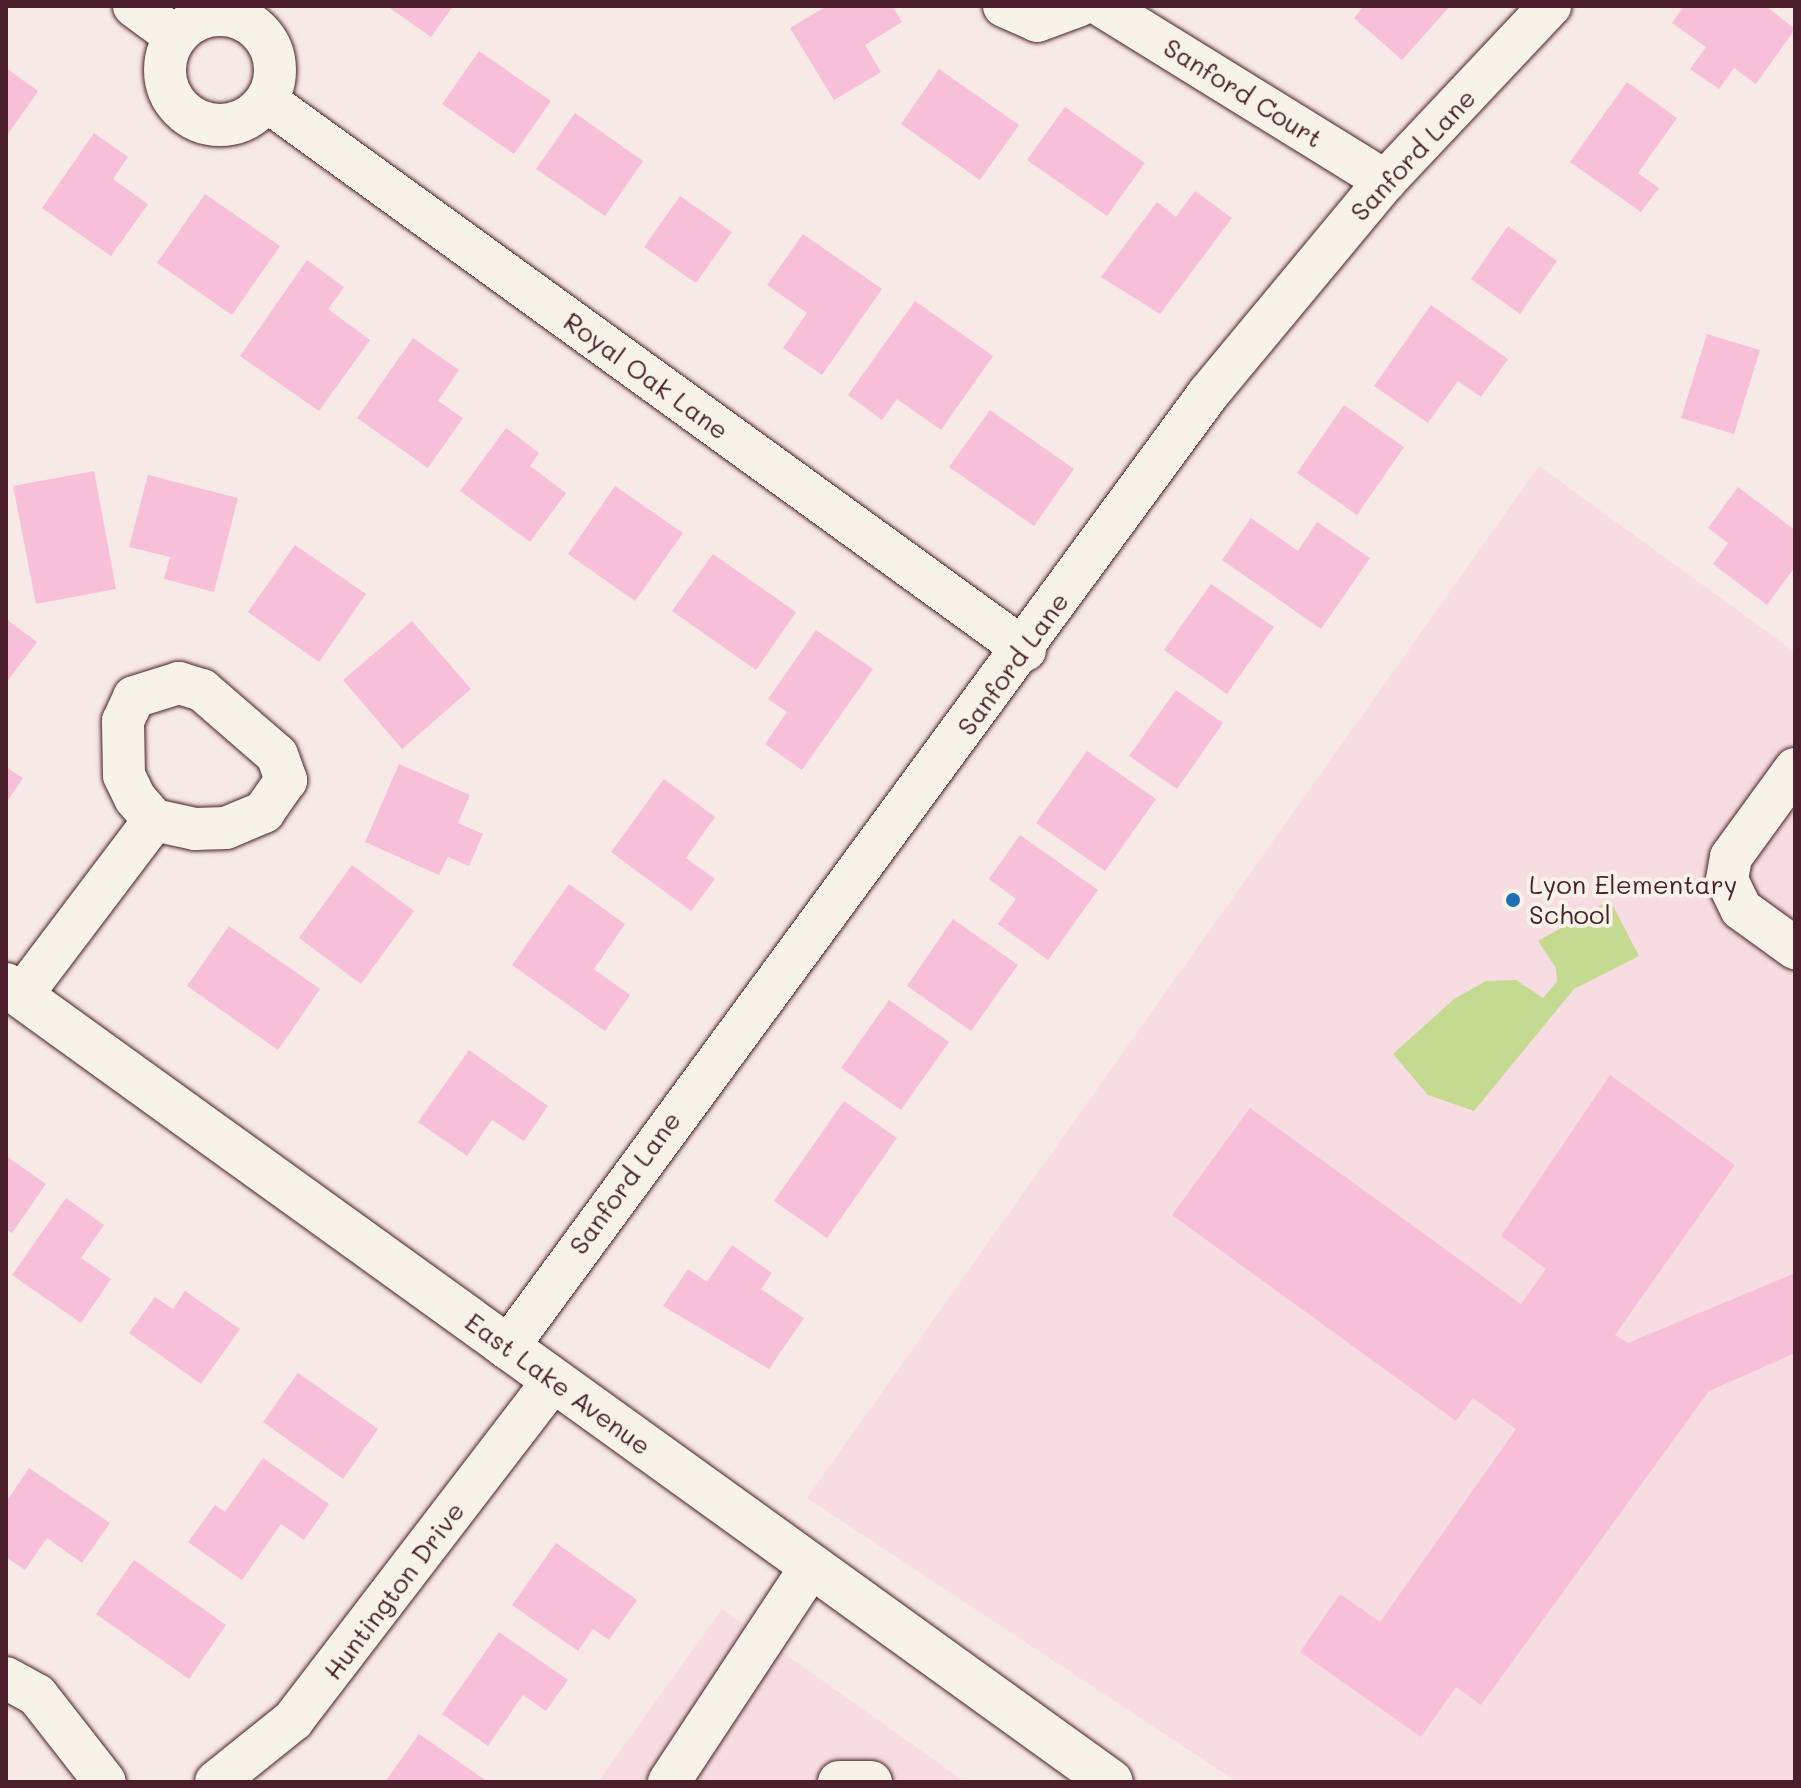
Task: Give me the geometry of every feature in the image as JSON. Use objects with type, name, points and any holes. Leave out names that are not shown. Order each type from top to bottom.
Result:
[{"type":"main road","name":"East Lake Avenue","points":[[14,991],[1100,1779]]},
{"type":"street","points":[[134,6],[176,37]]},
{"type":"street","points":[[1004,6],[1037,21],[1078,6]]},
{"type":"street","name":"Sanford Court","points":[[1102,6],[1385,181]]},
{"type":"street","name":"Sanford Lane","points":[[507,1348],[821,912],[1025,650],[1208,394],[1385,181],[1550,6]]},
{"type":"street","points":[[217,15],[261,32],[275,60],[267,101],[221,126],[185,112],[165,81],[176,37],[217,15]]},
{"type":"street","name":"Royal Oak Lane","points":[[267,101],[1025,650]]},
{"type":"street","points":[[1795,769],[1731,857],[1727,880],[1741,909],[1795,948]]},
{"type":"street","points":[[14,991],[154,820]]},
{"type":"street","name":"Huntington Drive","points":[[216,1782],[293,1720],[553,1381]]},
{"type":"street","points":[[669,1782],[811,1567]]},
{"type":"street","points":[[6,1678],[37,1695],[105,1782]]},
{"type":"street","points":[[839,1782],[871,1782]]},
{"type":"shaded area","name":"Lyon Elementary School","points":[[1539,466],[1795,652],[1795,1782],[1237,1782],[807,1498]]},
{"type":"shaded area","points":[[722,1609],[965,1782],[598,1782]]},
{"type":"green space","points":[[1610,900],[1639,956],[1574,989],[1474,1111],[1428,1095],[1393,1054],[1454,999],[1486,981],[1516,980],[1543,998],[1557,982],[1556,968],[1538,941]]},
{"type":"building","points":[[387,6],[453,6],[431,37]]},
{"type":"building","points":[[827,6],[892,6],[902,22],[865,45],[881,72],[834,100],[790,28]]},
{"type":"building","points":[[1364,6],[1450,6],[1402,60],[1354,18]]},
{"type":"building","points":[[1684,6],[1766,6],[1795,29],[1756,84],[1734,68],[1719,89],[1690,69],[1706,47],[1672,23]]},
{"type":"building","points":[[479,51],[551,101],[514,154],[442,104]]},
{"type":"building","points":[[6,68],[38,91],[6,137]]},
{"type":"building","points":[[939,69],[1019,125],[980,180],[901,124]]},
{"type":"building","points":[[1627,82],[1677,118],[1638,173],[1659,188],[1641,212],[1570,162]]},
{"type":"building","points":[[1065,107],[1145,163],[1107,216],[1027,160]]},
{"type":"building","points":[[575,113],[643,161],[605,216],[536,169]]},
{"type":"building","points":[[94,133],[128,157],[113,179],[148,204],[111,256],[42,208]]},
{"type":"building","points":[[1195,191],[1232,218],[1160,314],[1101,277],[1157,202],[1176,217]]},
{"type":"building","points":[[205,194],[280,246],[232,315],[157,263]]},
{"type":"building","points":[[680,196],[732,232],[696,283],[644,247]]},
{"type":"building","points":[[1508,226],[1557,261],[1520,314],[1471,279]]},
{"type":"building","points":[[803,234],[882,289],[822,375],[783,348],[807,313],[767,285]]},
{"type":"building","points":[[307,260],[344,287],[328,309],[370,340],[319,411],[240,356]]},
{"type":"building","points":[[915,301],[993,356],[941,430],[897,399],[882,420],[848,395]]},
{"type":"building","points":[[1431,305],[1508,359],[1481,397],[1458,381],[1428,423],[1374,386]]},
{"type":"building","points":[[1707,334],[1760,350],[1734,434],[1681,418]]},
{"type":"building","points":[[413,338],[459,370],[438,401],[463,418],[428,468],[357,418]]},
{"type":"building","points":[[1344,405],[1404,447],[1357,515],[1297,473]]},
{"type":"building","points":[[990,410],[1074,469],[1034,526],[949,467]]},
{"type":"building","points":[[506,428],[539,453],[530,466],[566,493],[530,542],[460,491]]},
{"type":"building","points":[[94,471],[116,589],[36,604],[13,486]]},
{"type":"building","points":[[148,475],[238,498],[214,592],[164,579],[170,557],[129,547]]},
{"type":"building","points":[[615,486],[683,533],[635,601],[568,554]]},
{"type":"building","points":[[1738,487],[1795,530],[1795,567],[1767,605],[1713,564],[1728,543],[1708,528]]},
{"type":"building","points":[[1251,518],[1298,551],[1317,522],[1370,558],[1321,629],[1222,560]]},
{"type":"building","points":[[295,545],[366,594],[319,662],[248,612]]},
{"type":"building","points":[[713,554],[796,612],[756,670],[672,611]]},
{"type":"building","points":[[1211,584],[1274,627],[1227,694],[1164,650]]},
{"type":"building","points":[[6,619],[37,642],[6,683]]},
{"type":"building","points":[[412,621],[471,689],[402,749],[343,680]]},
{"type":"building","points":[[816,630],[873,669],[802,770],[765,744],[787,712],[768,699]]},
{"type":"building","points":[[1176,690],[1223,723],[1177,789],[1129,756]]},
{"type":"building","points":[[1087,751],[1156,799],[1105,871],[1036,823]]},
{"type":"building","points":[[399,764],[470,795],[458,823],[483,834],[469,866],[448,857],[439,875],[365,842]]},
{"type":"building","points":[[6,767],[23,778],[6,803]]},
{"type":"building","points":[[664,779],[715,817],[686,858],[715,879],[691,911],[611,852]]},
{"type":"building","points":[[1020,835],[1098,890],[1048,960],[998,924],[1016,899],[989,879]]},
{"type":"building","points":[[352,865],[414,911],[361,984],[299,938]]},
{"type":"building","points":[[569,884],[625,924],[594,969],[630,995],[605,1031],[512,965]]},
{"type":"building","points":[[953,919],[1018,965],[971,1031],[907,986]]},
{"type":"building","points":[[229,926],[320,989],[278,1050],[187,986]]},
{"type":"building","points":[[889,1000],[949,1042],[901,1110],[841,1068]]},
{"type":"building","points":[[469,1050],[548,1106],[524,1141],[492,1120],[467,1156],[418,1122]]},
{"type":"building","points":[[1610,1075],[1735,1165],[1615,1335],[1628,1343],[1795,1273],[1795,1353],[1709,1391],[1481,1705],[1456,1687],[1421,1737],[1300,1652],[1340,1594],[1380,1622],[1516,1429],[1473,1398],[1456,1421],[1172,1215],[1250,1108],[1521,1304],[1546,1269],[1501,1236]]},
{"type":"building","points":[[844,1101],[897,1138],[827,1238],[774,1201]]},
{"type":"building","points":[[6,1156],[46,1184],[12,1233],[6,1229]]},
{"type":"building","points":[[66,1198],[104,1225],[81,1258],[111,1279],[81,1323],[12,1275]]},
{"type":"building","points":[[732,1245],[772,1273],[761,1289],[804,1318],[769,1369],[663,1306],[688,1269],[707,1282]]},
{"type":"building","points":[[185,1291],[240,1329],[201,1384],[129,1333],[155,1297],[173,1309]]},
{"type":"building","points":[[298,1373],[378,1429],[343,1479],[263,1422]]},
{"type":"building","points":[[263,1458],[329,1504],[304,1540],[281,1524],[242,1580],[188,1542],[215,1505],[225,1512]]},
{"type":"building","points":[[29,1468],[110,1523],[82,1563],[47,1538],[25,1570],[6,1557],[6,1502]]},
{"type":"building","points":[[556,1543],[637,1600],[609,1640],[593,1629],[578,1651],[512,1605]]},
{"type":"building","points":[[134,1560],[226,1625],[189,1679],[96,1614]]},
{"type":"building","points":[[499,1632],[568,1680],[546,1711],[523,1695],[488,1746],[442,1714]]},
{"type":"building","points":[[419,1734],[488,1782],[385,1782]]},
{"type":"place","name":"Lyon Elementary School","points":[[1513,900]]}]
